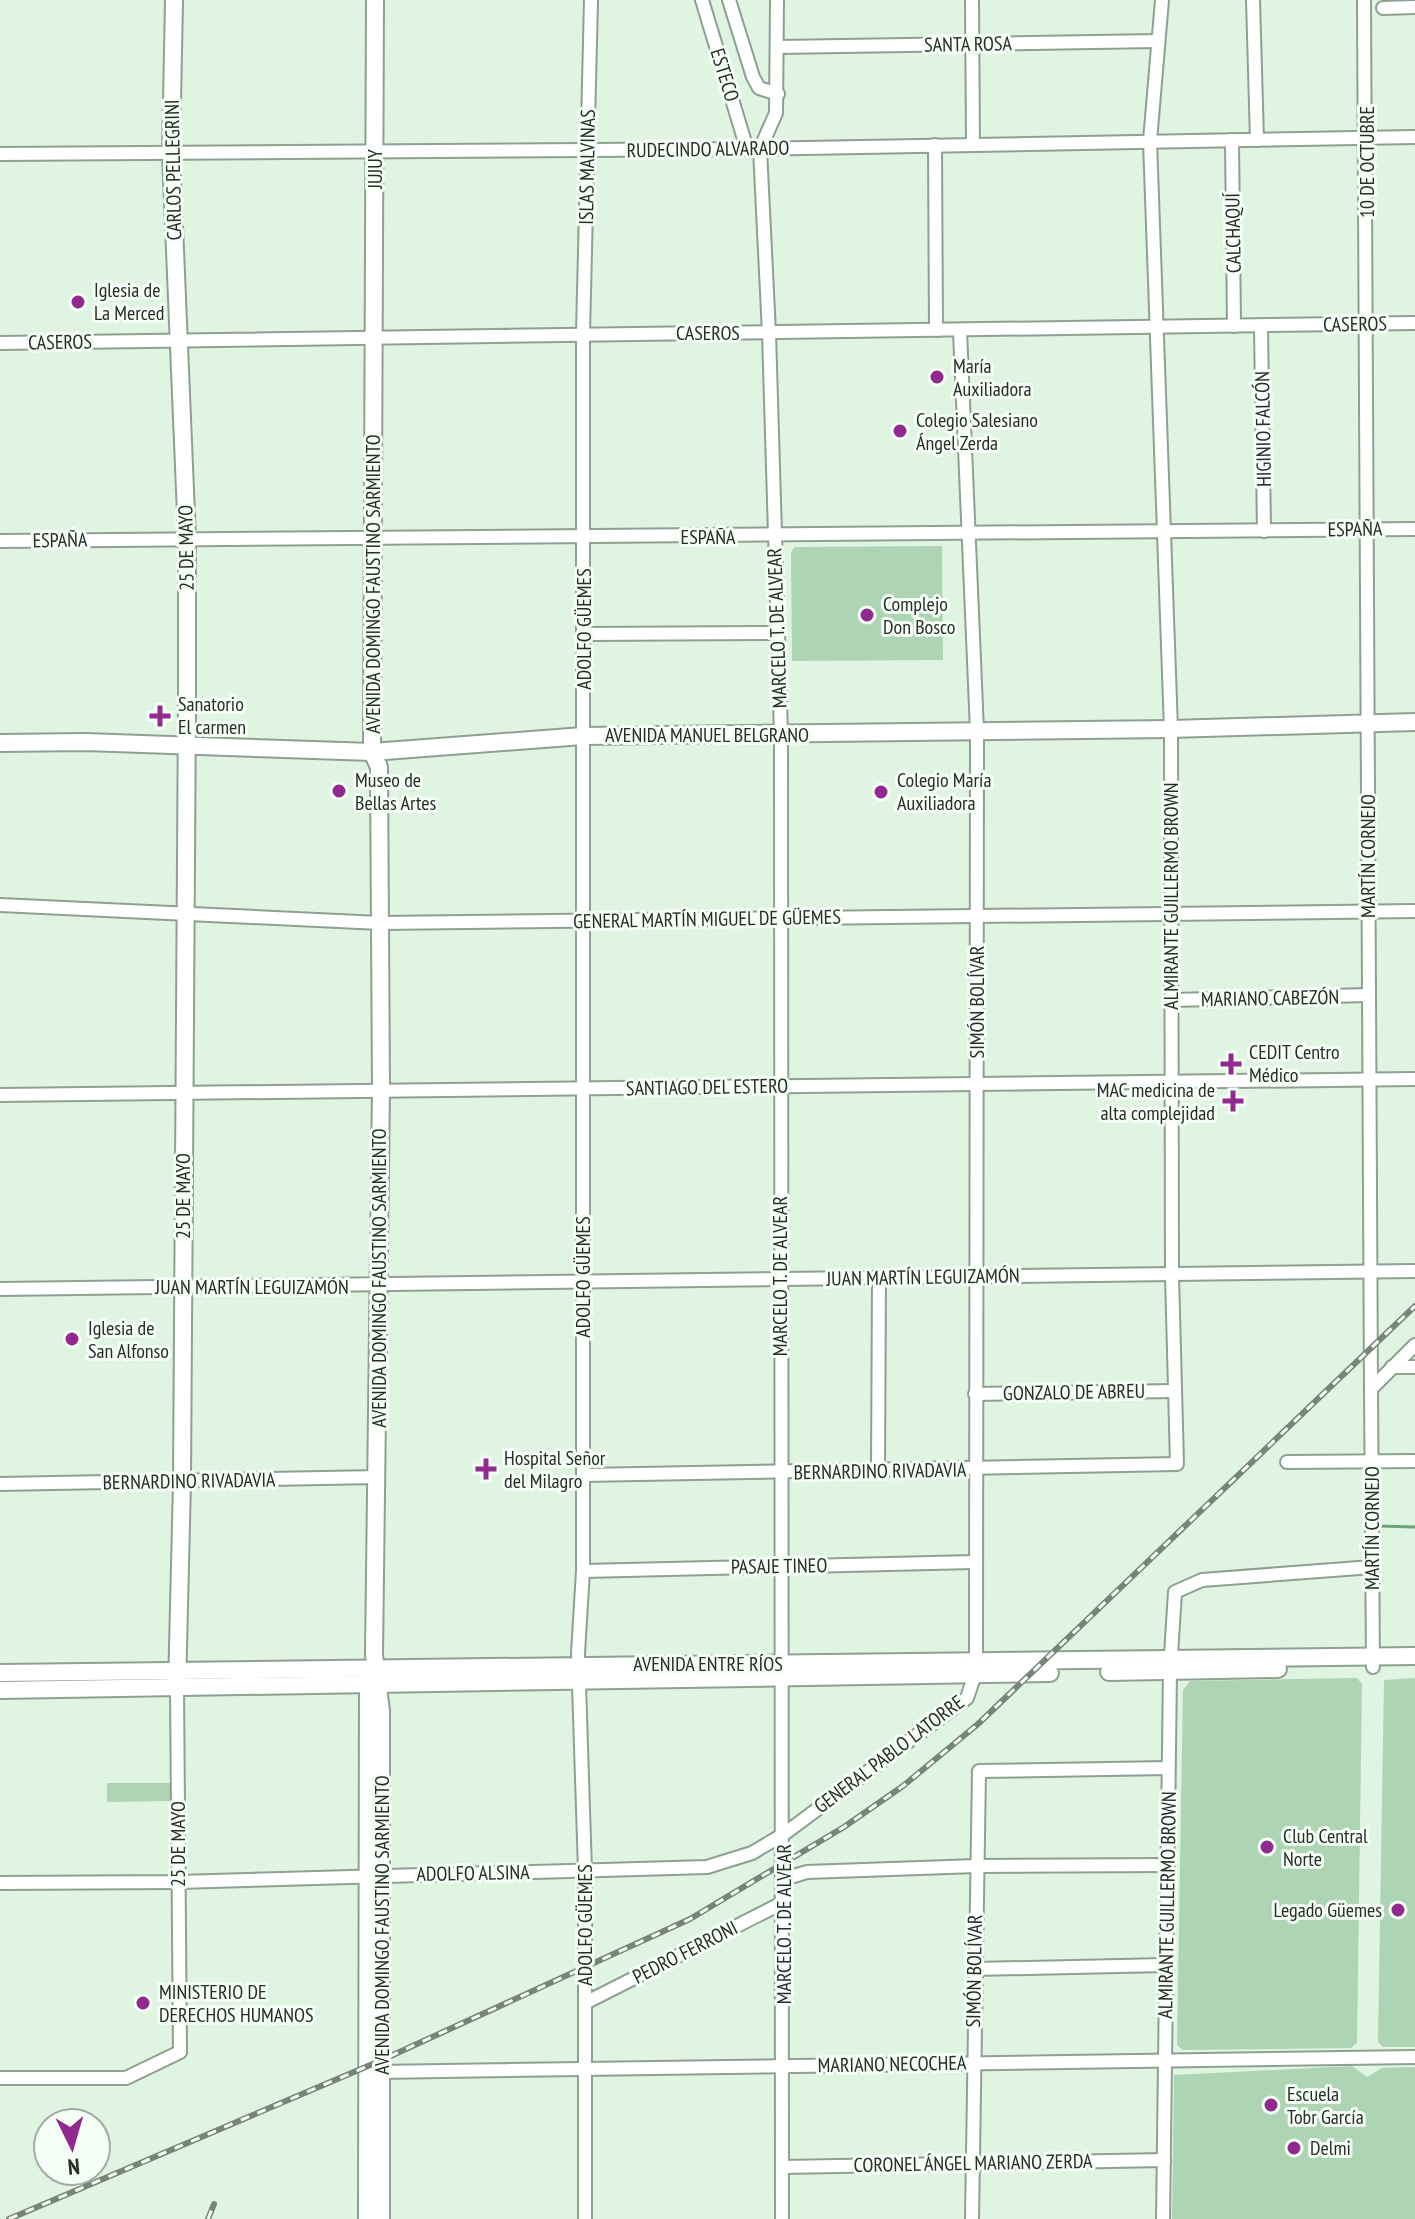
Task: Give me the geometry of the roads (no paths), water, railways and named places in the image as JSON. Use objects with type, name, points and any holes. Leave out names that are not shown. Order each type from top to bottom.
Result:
[{"type":"main road","name":"CARLOS PELLEGRINI","points":[[174,0],[171,154],[177,340]]},
{"type":"main road","name":"JUJUY","points":[[373,338],[375,0]]},
{"type":"main road","name":"AVENIDA DOMINGO FAUSTINO SARMIENTO","points":[[373,338],[372,752],[379,767],[381,1089],[373,1679],[376,2072],[381,2219]]},
{"type":"main road","name":"25 DE MAYO","points":[[177,340],[187,538],[182,1483],[177,1688]]},
{"type":"main road","name":"AVENIDA MANUEL BELGRANO","points":[[0,743],[186,745],[372,752],[583,736],[1171,729],[1415,722]]},
{"type":"main road","name":"AVENIDA ENTRE RÍOS","points":[[1373,1662],[1415,1656]]},
{"type":"main road","name":"AVENIDA ENTRE RÍOS","points":[[0,1673],[176,1671],[373,1679],[578,1682],[782,1671],[975,1667],[1373,1662],[1415,1666]]},
{"type":"main road","name":"AVENIDA ENTRE RÍOS","points":[[0,1690],[177,1688],[373,1679],[578,1664],[782,1671]]},
{"type":"main road","name":"AVENIDA DOMINGO FAUSTINO SARMIENTO","points":[[367,2219],[376,2072]]},
{"type":"street","name":"ISLAS MALVINAS","points":[[583,334],[591,0]]},
{"type":"street","name":"ESTECO","points":[[702,0],[753,149]]},
{"type":"street","name":"ESTECO","points":[[729,0],[753,77],[759,88],[778,94]]},
{"type":"street","points":[[753,149],[776,113],[777,0]]},
{"type":"street","points":[[972,0],[973,144]]},
{"type":"street","name":"ALMIRANTE GUILLERMO BROWN","points":[[1162,0],[1150,141],[1171,729],[1172,1275],[1177,1464]]},
{"type":"street","points":[[1253,0],[1257,140]]},
{"type":"street","name":"10 DE OCTUBRE","points":[[1364,0],[1367,324]]},
{"type":"street","points":[[1383,8],[1415,7]]},
{"type":"street","name":"SANTA ROSA","points":[[778,47],[1158,41]]},
{"type":"street","name":"RUDECINDO ALVARADO","points":[[0,154],[588,151],[1415,137]]},
{"type":"street","name":"CALCHAQUÍ","points":[[1232,140],[1234,326]]},
{"type":"street","points":[[935,145],[936,330]]},
{"type":"street","name":"MARCELO T. DE ALVEAR","points":[[753,149],[769,333],[781,735],[780,1473],[785,2066],[782,2219]]},
{"type":"street","name":"CASEROS","points":[[0,343],[1415,323]]},
{"type":"street","name":"MARTÍN CORNEJO","points":[[1367,324],[1364,528],[1368,722],[1373,1662]]},
{"type":"street","name":"HIGINIO FALCÓN","points":[[1261,327],[1264,531]]},
{"type":"street","name":"SIMÓN BOLÍVAR","points":[[960,331],[977,731],[975,1667]]},
{"type":"street","name":"ADOLFO GÜEMES","points":[[583,334],[583,1571],[578,1682],[585,1871],[585,2219]]},
{"type":"street","name":"ESPAÑA","points":[[0,541],[774,537],[1415,529]]},
{"type":"street","points":[[584,634],[777,633]]},
{"type":"street","name":"GENERAL MARTÍN MIGUEL DE GÜEMES","points":[[0,905],[380,923],[1415,911]]},
{"type":"street","name":"MARIANO CABEZÓN","points":[[1172,1000],[1369,995]]},
{"type":"street","name":"SANTIAGO DEL ESTERO","points":[[0,1095],[1415,1079]]},
{"type":"street","name":"JUAN MARTÍN LEGUIZAMÓN","points":[[0,1289],[1415,1271]]},
{"type":"street","points":[[878,1470],[879,1277]]},
{"type":"street","points":[[1371,1389],[1415,1345]]},
{"type":"street","points":[[1392,1367],[1415,1367]]},
{"type":"street","name":"GONZALO DE ABREU","points":[[975,1394],[1174,1391]]},
{"type":"street","points":[[1287,1462],[1415,1461]]},
{"type":"street","name":"BERNARDINO RIVADAVIA","points":[[583,1475],[1177,1464]]},
{"type":"street","name":"BERNARDINO RIVADAVIA","points":[[0,1484],[378,1477]]},
{"type":"street","name":"PASAJE TINEO","points":[[583,1571],[974,1562]]},
{"type":"street","name":"ALMIRANTE GUILLERMO BROWN","points":[[1163,2219],[1168,1768],[1175,1592],[1202,1580],[1372,1567]]},
{"type":"street","name":"GENERAL PABLO LATORRE","points":[[752,1853],[784,1834],[967,1698],[975,1667]]},
{"type":"street","name":"25 DE MAYO","points":[[0,2078],[126,2078],[180,2052],[177,1688]]},
{"type":"street","name":"SIMÓN BOLÍVAR","points":[[972,2219],[972,2062],[979,1771],[1168,1768]]},
{"type":"street","name":"ADOLFO ALSINA","points":[[0,1883],[178,1882],[707,1867],[752,1853]]},
{"type":"street","points":[[784,1879],[807,1872],[976,1866],[1168,1865]]},
{"type":"street","name":"PEDRO FERRONI","points":[[585,2003],[784,1902]]},
{"type":"street","points":[[975,1969],[1166,1965]]},
{"type":"street","name":"MARIANO NECOCHEA","points":[[376,2072],[1415,2057]]},
{"type":"street","name":"CORONEL ÁNGEL MARIANO ZERDA","points":[[783,2167],[1164,2160]]},
{"type":"waterway","points":[[1378,1526],[1415,1527]]},
{"type":"railway","points":[[9,2219],[382,2060],[690,1919],[844,1827],[903,1786],[978,1724],[1415,1306]]},
{"type":"railway","points":[[208,2219],[214,2204]]},
{"type":"place","name":"Iglesia de La Merced","points":[[78,302]]},
{"type":"place","name":"María Auxiliadora","points":[[937,377]]},
{"type":"place","name":"Colegio Salesiano Ángel Zerda","points":[[900,431]]},
{"type":"place","name":"Complejo Don Bosco","points":[[867,615]]},
{"type":"place","name":"Sanatorio El carmen","points":[[160,716]]},
{"type":"place","name":"Museo de Bellas Artes","points":[[339,791]]},
{"type":"place","name":"Colegio María Auxiliadora","points":[[881,792]]},
{"type":"place","name":"CEDIT Centro Médico","points":[[1231,1064]]},
{"type":"place","name":"MAC medicina de alta complejidad","points":[[1233,1101]]},
{"type":"place","name":"Iglesia de San Alfonso","points":[[72,1339]]},
{"type":"place","name":"Hospital Señor del Milagro","points":[[486,1469]]},
{"type":"place","name":"Club Central Norte","points":[[1267,1847]]},
{"type":"place","name":"Legado Güemes","points":[[1398,1910]]},
{"type":"place","name":"MINISTERIO DE DERECHOS HUMANOS","points":[[143,2003]]},
{"type":"place","name":"Escuela Tobr García","points":[[1271,2105]]},
{"type":"place","name":"Delmi","points":[[1294,2148]]}]
